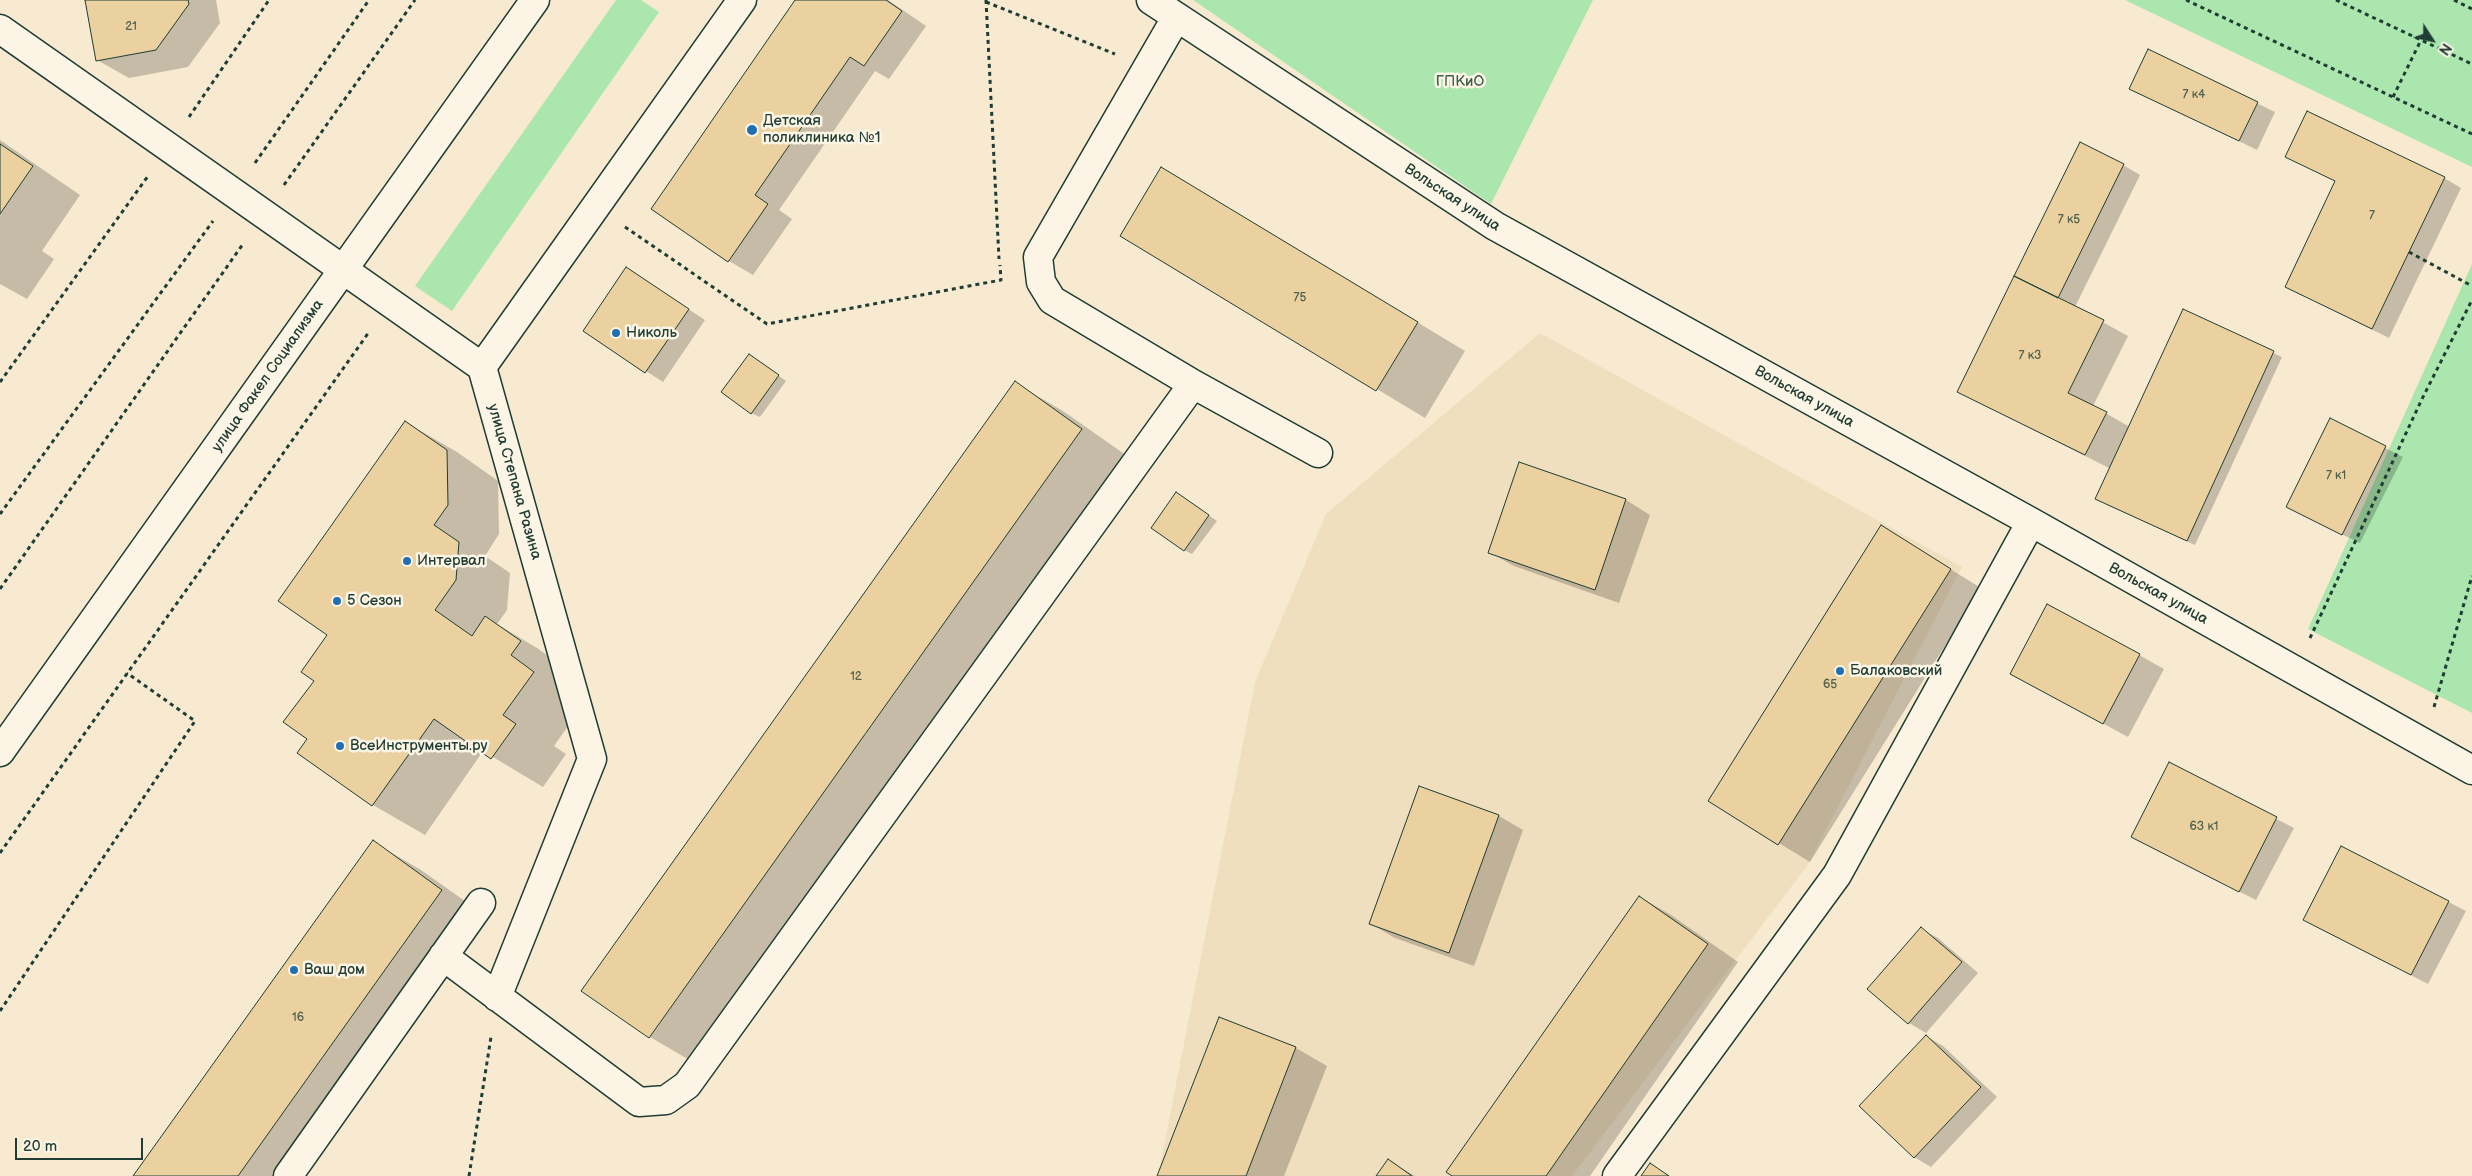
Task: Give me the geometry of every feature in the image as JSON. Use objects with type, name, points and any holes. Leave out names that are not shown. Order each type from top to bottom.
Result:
[{"type":"street","name":"улица Факел Социализма","points":[[0,752],[535,0]]},
{"type":"street","points":[[0,29],[169,146],[482,368],[742,0]]},
{"type":"street","name":"Вольская улица","points":[[1151,0],[1495,226],[2031,522],[2472,770]]},
{"type":"street","points":[[1176,18],[1038,257],[1041,282],[1052,300],[1192,384],[1318,453]]},
{"type":"street","name":"улица Степана Разина","points":[[482,368],[592,759],[497,997]]},
{"type":"street","points":[[443,956],[639,1102],[666,1100],[687,1085],[1192,384]]},
{"type":"street","points":[[1617,1176],[1837,875],[2031,522]]},
{"type":"street","points":[[288,1176],[480,903]]},
{"type":"path","points":[[0,382],[169,146],[269,0]]},
{"type":"path","points":[[0,514],[234,192],[369,0]]},
{"type":"path","points":[[1,586],[415,0]]},
{"type":"path","points":[[2186,0],[2472,134]]},
{"type":"path","points":[[2336,0],[2472,64]]},
{"type":"path","points":[[2454,0],[2472,9]]},
{"type":"path","points":[[596,206],[767,324],[1000,280],[986,1],[1148,67]]},
{"type":"path","points":[[2393,97],[2421,40]]},
{"type":"path","points":[[2409,252],[2472,286]]},
{"type":"path","points":[[2309,641],[2422,399],[2472,300]]},
{"type":"path","points":[[0,853],[390,303]]},
{"type":"path","points":[[2423,744],[2472,576]]},
{"type":"path","points":[[0,1011],[195,721],[128,673]]},
{"type":"path","points":[[469,1176],[497,997]]},
{"type":"shaded area","points":[[1540,333],[1962,567],[1807,866],[1572,1176],[1158,1176],[1255,682],[1326,514]]},
{"type":"green space","points":[[616,0],[641,0],[659,12],[452,311],[415,286]]},
{"type":"green space","name":"ГПКиО","points":[[1193,0],[1593,0],[1491,204]]},
{"type":"green space","points":[[2125,0],[2472,0],[2472,167]]},
{"type":"green space","points":[[2472,264],[2472,713],[2308,629]]},
{"type":"building","points":[[85,0],[188,0],[189,4],[156,50],[96,61]]},
{"type":"building","name":"Детская поликлиника №1","points":[[795,0],[886,0],[902,11],[864,66],[850,57],[755,195],[768,204],[728,262],[651,209]]},
{"type":"building","points":[[2148,49],[2258,102],[2239,141],[2129,89]]},
{"type":"building","points":[[2307,111],[2445,177],[2372,329],[2285,287],[2335,181],[2285,157]]},
{"type":"building","points":[[2080,142],[2124,164],[2058,298],[2014,276]]},
{"type":"building","points":[[0,144],[33,166],[0,214]]},
{"type":"building","points":[[1161,167],[1418,322],[1376,391],[1120,236]]},
{"type":"building","points":[[626,267],[689,309],[645,373],[583,331]]},
{"type":"building","points":[[2014,276],[2104,320],[2068,393],[2107,412],[2085,455],[1957,392]]},
{"type":"building","points":[[2183,309],[2274,351],[2187,541],[2095,499]]},
{"type":"building","points":[[749,354],[779,375],[751,414],[721,392]]},
{"type":"building","points":[[1015,381],[1082,429],[649,1038],[581,991]]},
{"type":"building","points":[[2330,418],[2386,446],[2342,535],[2286,507]]},
{"type":"building","points":[[405,421],[447,450],[448,505],[434,525],[459,542],[456,580],[435,610],[472,636],[485,616],[521,641],[511,655],[534,672],[503,715],[516,724],[491,759],[434,719],[372,806],[297,753],[307,739],[283,722],[314,681],[301,672],[327,635],[278,601]]},
{"type":"building","points":[[1519,462],[1626,499],[1595,590],[1488,553]]},
{"type":"building","points":[[1176,492],[1209,515],[1184,551],[1151,528]]},
{"type":"building","points":[[1881,525],[1951,569],[1778,845],[1708,801]]},
{"type":"building","points":[[2047,604],[2140,654],[2103,724],[2010,674]]},
{"type":"building","points":[[2169,762],[2277,817],[2239,892],[2131,837]]},
{"type":"building","points":[[1419,786],[1499,815],[1449,953],[1369,924]]},
{"type":"building","points":[[373,840],[442,890],[238,1176],[133,1176]]},
{"type":"building","points":[[2341,846],[2449,901],[2411,975],[2303,920]]},
{"type":"building","points":[[1639,896],[1708,944],[1546,1176],[1452,1176],[1446,1172]]},
{"type":"building","points":[[1921,927],[1962,962],[1908,1024],[1867,989]]},
{"type":"building","points":[[1219,1017],[1296,1047],[1246,1176],[1157,1176]]},
{"type":"building","points":[[1926,1035],[1981,1087],[1914,1158],[1859,1106]]},
{"type":"building","points":[[1388,1159],[1412,1176],[1376,1176]]},
{"type":"building","points":[[1650,1163],[1669,1176],[1641,1176]]},
{"type":"place","name":"Детская поликлиника №1","points":[[752,130]]},
{"type":"place","name":"Николь","points":[[616,333]]},
{"type":"place","name":"Интервал","points":[[407,561]]},
{"type":"place","name":"5 Сезон","points":[[337,601]]},
{"type":"place","name":"Балаковский","points":[[1840,671]]},
{"type":"place","name":"ВсеИнструменты.ру","points":[[340,746]]},
{"type":"place","name":"Ваш дом","points":[[294,970]]}]
